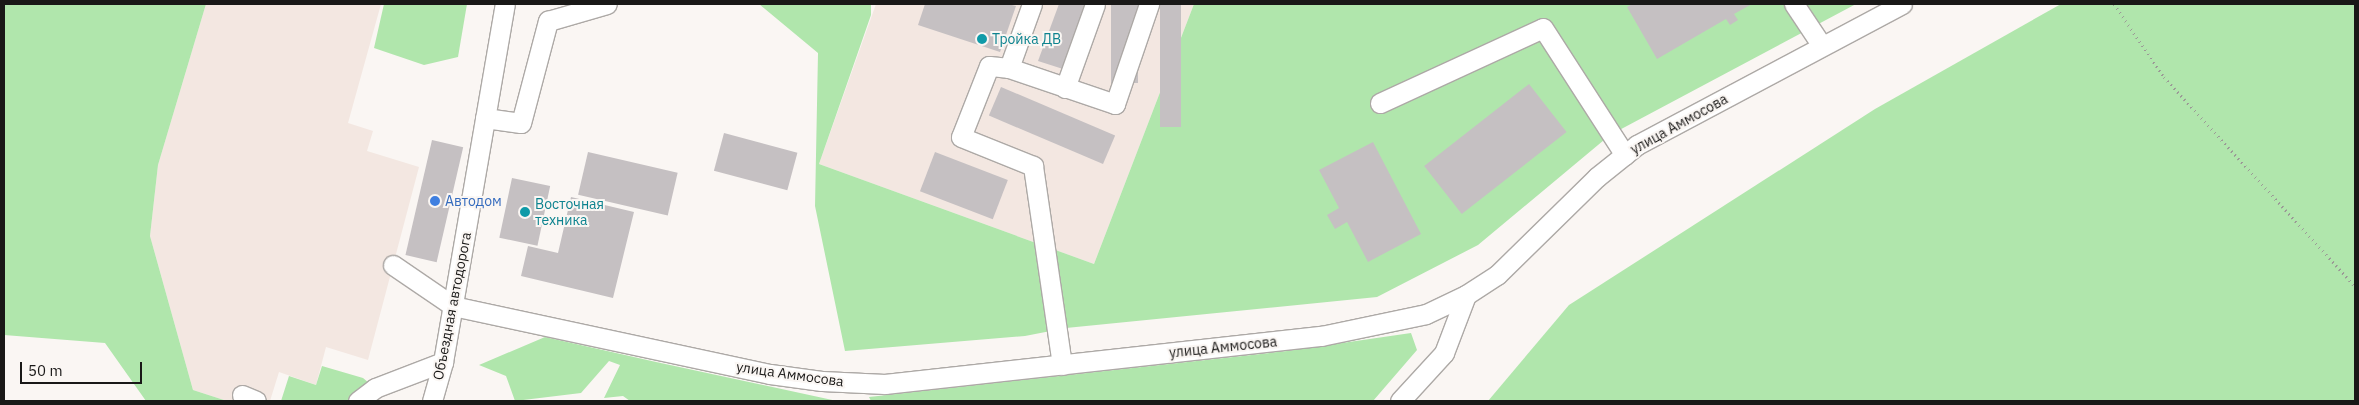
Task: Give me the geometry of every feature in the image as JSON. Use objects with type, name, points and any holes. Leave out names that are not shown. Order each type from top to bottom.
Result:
[{"type":"street","name":"Объездная автодорога","points":[[432,401],[443,362],[505,4]]},
{"type":"street","points":[[485,118],[521,122],[548,21],[607,4]]},
{"type":"street","points":[[1009,68],[1032,4]]},
{"type":"street","points":[[1065,88],[1095,4]]},
{"type":"street","points":[[1062,365],[1033,166],[961,137],[989,66],[1009,68],[1115,104],[1149,4]]},
{"type":"street","points":[[1794,4],[1822,46]]},
{"type":"street","name":"улица Аммосова","points":[[453,306],[761,372],[822,381],[885,384],[1321,336],[1426,314],[1466,295],[1497,275],[1597,177],[1637,145],[1902,4]]},
{"type":"street","points":[[1380,103],[1543,28],[1624,155]]},
{"type":"street","points":[[393,265],[453,306]]},
{"type":"street","points":[[1400,401],[1444,353],[1466,295]]},
{"type":"street","points":[[358,401],[375,388],[443,362]]},
{"type":"path","points":[[2114,4],[2164,78],[2355,286]]},
{"type":"shaded area","points":[[206,4],[381,4],[348,123],[373,131],[367,151],[419,167],[368,360],[326,347],[316,385],[279,372],[270,401],[227,401],[193,390],[150,236],[158,165]]},
{"type":"shaded area","points":[[876,4],[1194,4],[1094,264],[819,164]]},
{"type":"green space","points":[[4,4],[206,4],[158,165],[150,236],[193,390],[227,401],[146,401],[105,343],[4,335]]},
{"type":"green space","points":[[384,4],[467,4],[458,57],[424,65],[374,48]]},
{"type":"green space","points":[[759,4],[871,4],[871,15],[819,164],[1094,264],[1194,4],[1856,4],[1610,135],[1478,245],[1377,297],[1066,328],[1025,336],[845,351],[815,206],[818,53]]},
{"type":"green space","points":[[2061,4],[2355,4],[2355,401],[1488,401],[1569,305],[1875,109]]},
{"type":"green space","points":[[1411,333],[1417,350],[1373,401],[871,401],[869,397],[1287,351]]},
{"type":"green space","points":[[545,337],[837,401],[630,401],[623,396],[604,398],[620,365],[609,361],[581,393],[515,401],[506,376],[479,365]]},
{"type":"green space","points":[[322,366],[363,378],[375,388],[358,401],[281,401],[289,376],[316,385]]},
{"type":"building","name":"Тройка ДВ","points":[[925,4],[1008,4],[1016,6],[1000,52],[918,25]]},
{"type":"building","points":[[1059,4],[1086,4],[1063,69],[1038,61]]},
{"type":"building","points":[[1111,4],[1138,4],[1138,83],[1111,83]]},
{"type":"building","points":[[1160,4],[1181,4],[1181,127],[1160,127]]},
{"type":"building","points":[[1632,4],[1752,4],[1734,14],[1738,20],[1730,25],[1726,19],[1657,59],[1627,7]]},
{"type":"building","points":[[1529,84],[1567,132],[1462,214],[1424,166]]},
{"type":"building","points":[[1001,87],[1115,135],[1103,164],[989,116]]},
{"type":"building","points":[[724,133],[797,153],[787,190],[714,171]]},
{"type":"building","name":"Автодом","points":[[432,140],[463,147],[437,262],[405,255]]},
{"type":"building","points":[[1373,142],[1421,234],[1368,262],[1347,222],[1335,229],[1327,215],[1339,208],[1319,170]]},
{"type":"building","points":[[588,152],[678,173],[668,216],[578,195]]},
{"type":"building","points":[[935,152],[1008,180],[993,219],[920,191]]},
{"type":"building","name":"Восточная техника","points":[[512,178],[550,186],[537,246],[499,238]]},
{"type":"building","points":[[571,197],[634,212],[613,298],[521,276],[528,246],[558,253]]},
{"type":"place","name":"Тройка ДВ","points":[[982,39]]},
{"type":"place","name":"Автодом","points":[[435,201]]},
{"type":"place","name":"Восточная техника","points":[[525,212]]}]
